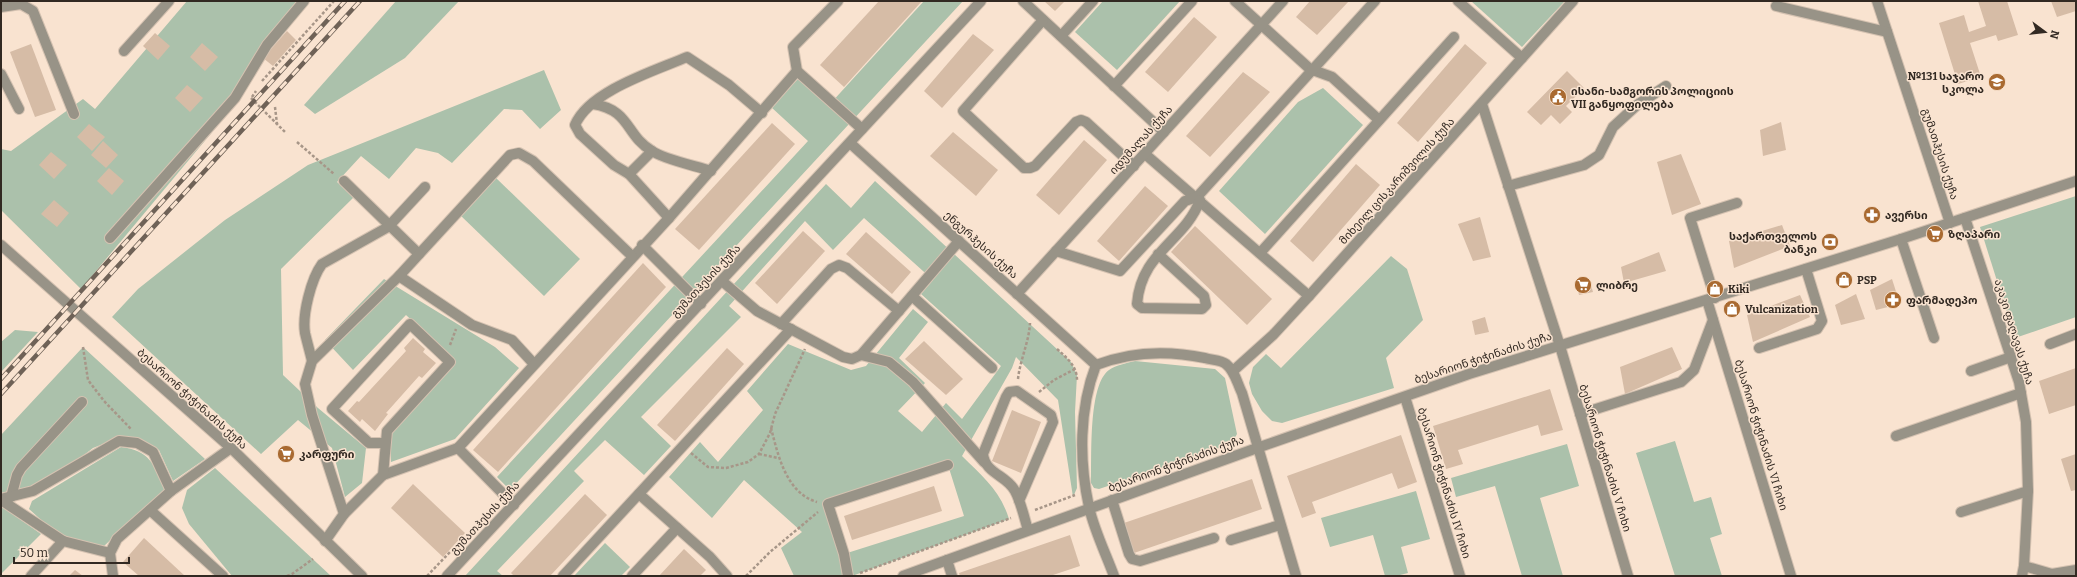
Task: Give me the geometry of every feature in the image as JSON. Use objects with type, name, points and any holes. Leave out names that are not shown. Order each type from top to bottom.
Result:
[{"type":"street","points":[[124,51],[170,1]]},
{"type":"street","points":[[110,238],[235,98],[267,45],[304,1]]},
{"type":"street","points":[[838,1],[793,47],[797,71],[862,129]]},
{"type":"street","name":"გუმათჰესის ქუჩა","points":[[447,576],[981,1]]},
{"type":"street","points":[[1023,1],[1164,132]]},
{"type":"street","points":[[1061,36],[1093,1]]},
{"type":"street","points":[[1114,86],[1192,1]]},
{"type":"street","points":[[1235,1],[1312,70],[1332,77],[1379,120]]},
{"type":"street","name":"იდუმალას ქუჩა","points":[[1017,294],[1283,1]]},
{"type":"street","points":[[1158,254],[1204,296],[1206,305],[1202,309],[1142,308],[1137,304],[1138,287],[1150,264],[1158,254],[1195,212],[1198,199],[1374,1]]},
{"type":"street","points":[[1458,1],[1522,58]]},
{"type":"street","name":"მიხეილ ცისკარიშვილის ქუჩა","points":[[1233,371],[1273,335],[1309,296],[1573,1]]},
{"type":"street","name":"გუმათჰესის ქუჩა","points":[[1877,1],[1950,223]]},
{"type":"street","points":[[1,7],[21,4],[33,11],[74,114]]},
{"type":"street","points":[[1776,6],[1887,32]]},
{"type":"street","points":[[1043,20],[963,111],[1024,168],[1035,166],[1076,122],[1081,120],[1086,122],[1134,166]]},
{"type":"street","points":[[1260,253],[1454,37]]},
{"type":"street","points":[[669,218],[629,174],[614,165],[580,134],[576,125],[579,116],[608,92],[686,57],[729,85],[762,113]]},
{"type":"street","points":[[325,540],[344,514],[383,475],[458,448],[642,245],[669,218],[797,71]]},
{"type":"street","points":[[1,74],[19,108]]},
{"type":"street","points":[[1508,186],[1584,165],[1599,155],[1613,127],[1637,105],[1666,86]]},
{"type":"street","points":[[593,104],[607,106],[620,114],[639,139],[652,151],[711,171]]},
{"type":"street","name":"ბესარიონ ჭიჭინაძის V ჩიხი","points":[[1482,104],[1560,346],[1628,576]]},
{"type":"street","name":"ენგურჰესის ქუჩა","points":[[850,143],[1096,365]]},
{"type":"street","points":[[629,174],[652,151]]},
{"type":"street","points":[[312,361],[399,276],[510,155],[519,153],[533,161],[632,256]]},
{"type":"street","points":[[1145,154],[1309,296]]},
{"type":"street","name":"ბესარიონ ჭიჭინაძის ქუჩა","points":[[903,576],[1257,448],[1469,374],[1901,239],[2076,181]]},
{"type":"street","points":[[344,182],[419,254]]},
{"type":"street","points":[[344,514],[312,415],[306,384],[312,361],[305,332],[305,312],[316,271],[322,264],[389,225],[425,187]]},
{"type":"street","points":[[1056,251],[1120,271],[1185,200],[1198,199]]},
{"type":"street","name":"ბესარიონ ჭიჭინაძის VI ჩიხი","points":[[1737,203],[1690,218],[1711,299],[1713,320],[1791,576]]},
{"type":"street","name":"აკაკი ფაღავას ქუჩა","points":[[1965,218],[2021,393],[2026,422],[2028,491],[2023,571]]},
{"type":"street","points":[[1901,239],[1934,338]]},
{"type":"street","points":[[722,281],[756,311],[843,357],[852,359],[861,355],[959,241]]},
{"type":"street","name":"ბესარიონ ჭიჭინაძის ქუჩა","points":[[1,245],[231,448],[362,576]]},
{"type":"street","points":[[642,245],[701,304]]},
{"type":"street","points":[[781,324],[830,269],[839,265],[847,268],[899,311]]},
{"type":"street","points":[[1759,348],[1817,329],[1822,321],[1806,269]]},
{"type":"street","points":[[399,276],[472,325],[512,340],[534,364]]},
{"type":"street","points":[[912,296],[992,368]]},
{"type":"street","points":[[1580,414],[1682,382],[1694,370],[1713,320]]},
{"type":"street","points":[[383,475],[386,443],[387,431],[450,362],[410,324],[332,409],[369,443],[386,443]]},
{"type":"street","points":[[563,576],[791,329]]},
{"type":"street","points":[[2050,344],[2076,334]]},
{"type":"street","points":[[1114,576],[1089,508],[1083,454],[1083,420],[1088,385],[1096,365],[1115,357],[1141,353],[1165,352],[1224,362],[1233,371],[1242,394],[1296,576]]},
{"type":"street","points":[[861,355],[889,362],[913,382],[987,467],[1009,483],[1015,490],[1028,530]]},
{"type":"street","points":[[1971,371],[2010,357]]},
{"type":"street","points":[[984,462],[983,454],[1009,392],[1017,391],[1051,415],[1053,422],[1018,501]]},
{"type":"street","points":[[1896,436],[2021,393]]},
{"type":"street","name":"ბესარიონ ჭიჭინაძის IV ჩიხი","points":[[1405,397],[1460,576]]},
{"type":"street","points":[[4,499],[21,468],[82,402]]},
{"type":"street","points":[[4,499],[33,491],[44,486],[119,441],[137,443],[153,452],[171,491]]},
{"type":"street","points":[[112,576],[110,553],[117,539],[171,491],[231,448]]},
{"type":"street","points":[[458,448],[514,505]]},
{"type":"street","points":[[848,576],[844,554],[828,504],[948,465]]},
{"type":"street","points":[[1961,512],[2028,491]]},
{"type":"street","points":[[639,494],[710,557],[727,576]]},
{"type":"street","points":[[4,499],[63,541],[110,553]]},
{"type":"street","points":[[1112,500],[1129,554],[1132,559],[1140,561],[1214,538]]},
{"type":"street","points":[[150,510],[223,576]]},
{"type":"street","points":[[1231,540],[1280,525]]},
{"type":"street","points":[[632,576],[677,528]]},
{"type":"street","points":[[31,576],[63,541]]},
{"type":"street","points":[[946,560],[952,576]]},
{"type":"street","points":[[2023,571],[2052,574],[2076,570]]},
{"type":"path","points":[[250,99],[251,92],[334,1]]},
{"type":"path","points":[[250,99],[256,91]]},
{"type":"path","points":[[250,99],[285,132]]},
{"type":"path","points":[[275,107],[277,124]]},
{"type":"path","points":[[297,142],[344,182]]},
{"type":"path","points":[[443,355],[455,335],[458,315]]},
{"type":"path","points":[[1017,391],[1020,366],[1029,333],[1030,323]]},
{"type":"path","points":[[683,446],[708,466],[726,468],[748,462],[759,454],[771,428],[775,414],[810,339]]},
{"type":"path","points":[[83,347],[88,380],[104,401],[131,429],[137,443]]},
{"type":"path","points":[[1030,400],[1054,380],[1075,369]]},
{"type":"path","points":[[771,428],[778,458],[792,484],[808,500],[828,504]]},
{"type":"path","points":[[759,454],[778,458]]},
{"type":"path","points":[[746,576],[770,552],[828,504]]},
{"type":"path","points":[[859,573],[1009,519]]},
{"type":"path","points":[[287,576],[292,575],[313,559]]},
{"type":"green space","points":[[187,1],[310,1],[263,54],[239,100],[81,289],[1,210],[1,149],[11,151],[83,99],[95,109]]},
{"type":"green space","points":[[396,1],[459,1],[405,58],[315,114],[304,105]]},
{"type":"green space","points":[[924,1],[963,1],[510,490],[497,477],[808,141],[771,107],[799,78],[830,104]]},
{"type":"green space","points":[[1103,1],[1180,1],[1117,70],[1075,32]]},
{"type":"green space","points":[[1471,1],[1565,1],[1522,47]]},
{"type":"green space","points":[[544,70],[561,110],[540,129],[522,110],[504,109],[452,163],[438,153],[416,148],[389,179],[361,156],[337,182],[354,197],[281,269],[283,375],[318,408],[366,448],[362,483],[345,497],[332,448],[298,420],[261,454],[112,317],[138,289],[225,220],[308,165]]},
{"type":"green space","points":[[1323,88],[1363,125],[1265,234],[1219,191],[1298,102]]},
{"type":"green space","points":[[495,177],[580,259],[544,296],[459,214]]},
{"type":"green space","points":[[875,181],[1071,362],[1077,375],[1075,412],[1077,488],[1073,497],[1058,400],[1016,357],[1012,368],[962,456],[996,492],[1009,519],[852,576],[794,576],[781,548],[802,532],[744,480],[712,518],[669,477],[700,442],[718,462],[763,410],[747,391],[788,344],[851,370],[866,366],[913,309],[928,322],[899,358],[925,383],[898,411],[922,432],[946,403],[962,419],[1001,366],[921,294],[933,280],[864,218],[833,250],[805,221],[729,306],[741,317],[641,417],[671,446],[644,475],[605,440],[574,471],[584,481],[497,571],[503,576],[465,576],[826,184],[851,208]],"holes":[[[948,465],[964,516],[844,554],[828,504]]]},
{"type":"green space","points":[[2076,196],[2076,317],[2015,338],[1980,227]]},
{"type":"green space","points":[[1391,256],[1407,269],[1423,320],[1386,358],[1394,388],[1282,423],[1272,421],[1262,411],[1252,394],[1249,383],[1253,367],[1266,354],[1281,368]]},
{"type":"green space","points":[[384,279],[495,347],[519,368],[455,439],[391,462],[391,433],[456,362],[406,315],[353,370],[325,340]]},
{"type":"green space","points":[[15,330],[38,332],[1,372],[1,342]]},
{"type":"green space","points":[[83,347],[205,459],[173,481],[159,450],[139,439],[121,437],[93,448],[75,462],[29,487],[1,493],[1,435]]},
{"type":"green space","points":[[1135,361],[1215,369],[1225,378],[1237,434],[1231,444],[1099,489],[1094,488],[1091,483],[1092,422],[1097,390],[1102,378],[1109,370],[1118,365]]},
{"type":"green space","points":[[1675,441],[1694,502],[1711,497],[1722,534],[1710,538],[1722,576],[1675,576],[1636,453]]},
{"type":"green space","points":[[1567,444],[1579,486],[1540,498],[1563,576],[1522,576],[1495,486],[1456,497],[1451,478]]},
{"type":"green space","points":[[121,447],[138,451],[145,455],[154,466],[165,489],[104,546],[66,538],[49,527],[29,509],[32,501]]},
{"type":"green space","points":[[215,468],[331,576],[232,576],[189,524],[182,508],[187,490]]},
{"type":"green space","points":[[1416,491],[1430,539],[1401,547],[1408,573],[1396,576],[1385,576],[1373,535],[1330,547],[1321,518]]},
{"type":"green space","points":[[1,506],[41,534],[1,574]]},
{"type":"green space","points":[[605,543],[630,567],[621,576],[574,576]]},
{"type":"building","points":[[879,1],[922,1],[844,87],[820,65]]},
{"type":"building","points":[[1044,1],[1065,1],[1055,11]]},
{"type":"building","points":[[1310,1],[1349,1],[1317,35],[1296,17]]},
{"type":"building","points":[[1978,1],[2007,1],[2018,35],[1998,41],[1996,35],[1970,43],[1981,77],[1958,84],[1939,23],[1964,15],[1969,32],[1986,26]]},
{"type":"building","points":[[2051,1],[2076,1],[2076,11],[2057,17]]},
{"type":"building","points":[[1194,17],[1217,37],[1168,92],[1145,72]]},
{"type":"building","points":[[287,31],[296,40],[273,66],[263,58]]},
{"type":"building","points":[[155,33],[170,46],[158,60],[143,46]]},
{"type":"building","points":[[973,34],[994,50],[942,108],[924,91]]},
{"type":"building","points":[[202,43],[218,57],[205,71],[190,57]]},
{"type":"building","points":[[31,44],[56,110],[35,117],[10,52]]},
{"type":"building","points":[[1465,44],[1487,63],[1418,142],[1397,123]]},
{"type":"building","name":"ისანი-სამგორის პოლიციის VII განყოფილება","points":[[1567,71],[1584,88],[1566,106],[1572,112],[1560,124],[1551,115],[1541,125],[1527,112]]},
{"type":"building","points":[[1243,72],[1270,92],[1210,157],[1186,136]]},
{"type":"building","points":[[187,85],[203,98],[190,112],[175,98]]},
{"type":"building","points":[[1781,122],[1786,150],[1763,156],[1760,130]]},
{"type":"building","points":[[772,123],[795,144],[699,250],[675,229]]},
{"type":"building","points":[[89,124],[105,137],[92,151],[77,137]]},
{"type":"building","points":[[953,132],[998,170],[976,196],[930,156]]},
{"type":"building","points":[[1084,140],[1107,160],[1059,215],[1036,195]]},
{"type":"building","points":[[103,141],[118,155],[106,168],[91,155]]},
{"type":"building","points":[[51,152],[67,165],[54,179],[39,165]]},
{"type":"building","points":[[1681,154],[1701,204],[1672,215],[1657,162]]},
{"type":"building","points":[[1356,164],[1380,185],[1313,262],[1290,241]]},
{"type":"building","points":[[109,168],[124,181],[112,195],[97,181]]},
{"type":"building","points":[[1145,186],[1168,206],[1119,261],[1097,241]]},
{"type":"building","points":[[54,200],[69,213],[57,227],[41,214]]},
{"type":"building","points":[[1480,217],[1491,257],[1473,261],[1458,224]]},
{"type":"building","points":[[1782,225],[1790,246],[1734,268],[1729,241]]},
{"type":"building","points":[[1195,226],[1272,299],[1247,325],[1171,252]]},
{"type":"building","points":[[803,231],[825,251],[777,304],[755,283]]},
{"type":"building","points":[[866,232],[911,272],[892,294],[846,254]]},
{"type":"building","points":[[1659,252],[1666,271],[1624,283],[1621,267]]},
{"type":"building","points":[[643,263],[666,287],[498,472],[473,450]]},
{"type":"building","points":[[1589,278],[1593,292],[1579,295],[1576,281]]},
{"type":"building","points":[[1892,279],[1900,304],[1876,310],[1870,290]]},
{"type":"building","points":[[1856,294],[1865,319],[1841,325],[1835,305]]},
{"type":"building","points":[[1800,295],[1810,317],[1753,342],[1747,315]]},
{"type":"building","points":[[1485,317],[1489,332],[1475,335],[1472,321]]},
{"type":"building","points":[[413,338],[425,349],[423,352],[436,363],[422,378],[419,376],[386,413],[388,414],[375,431],[362,419],[360,422],[348,411],[357,401],[359,402],[406,351],[404,348]]},
{"type":"building","points":[[924,341],[963,379],[946,395],[905,359]]},
{"type":"building","points":[[1672,347],[1682,369],[1625,394],[1620,367]]},
{"type":"building","points":[[727,348],[744,364],[675,441],[657,425]]},
{"type":"building","points":[[2076,368],[2076,405],[2049,414],[2039,381]]},
{"type":"building","points":[[1550,389],[1563,430],[1541,436],[1538,425],[1458,450],[1463,464],[1446,469],[1433,426]]},
{"type":"building","points":[[1012,410],[1041,422],[1021,473],[992,461]]},
{"type":"building","points":[[1401,435],[1417,482],[1398,489],[1392,473],[1312,502],[1316,513],[1302,518],[1287,476]]},
{"type":"building","points":[[2076,454],[2076,490],[2071,491],[2061,459]]},
{"type":"building","points":[[1252,479],[1262,509],[1134,553],[1124,523]]},
{"type":"building","points":[[413,484],[465,533],[443,557],[391,508]]},
{"type":"building","points":[[934,486],[942,511],[852,540],[844,516]]},
{"type":"building","points":[[585,494],[607,515],[550,576],[514,576],[511,573]]},
{"type":"building","points":[[1070,535],[1080,566],[1050,576],[960,576],[959,573]]},
{"type":"building","points":[[144,538],[185,576],[139,576],[123,562]]},
{"type":"building","points":[[684,549],[706,570],[700,576],[659,576]]},
{"type":"building","points":[[75,570],[83,576],[69,576]]},
{"type":"railway","points":[[1,379],[345,1]]},
{"type":"railway","points":[[1,394],[360,1]]},
{"type":"place","name":"№131 საჯარო სკოლა","points":[[1997,82]]},
{"type":"place","name":"ისანი-სამგორის პოლიციის VII განყოფილება","points":[[1558,97]]},
{"type":"place","name":"ავერსი","points":[[1872,215]]},
{"type":"place","name":"ზღაპარი","points":[[1935,234]]},
{"type":"place","name":"საქართველოს ბანკი","points":[[1830,242]]},
{"type":"place","name":"PSP","points":[[1844,280]]},
{"type":"place","name":"ლიბრე","points":[[1583,285]]},
{"type":"place","name":"Kiki","points":[[1715,289]]},
{"type":"place","name":"ფარმადეპო","points":[[1893,300]]},
{"type":"place","name":"Vulcanization","points":[[1732,309]]},
{"type":"place","name":"კარფური","points":[[286,454]]}]
